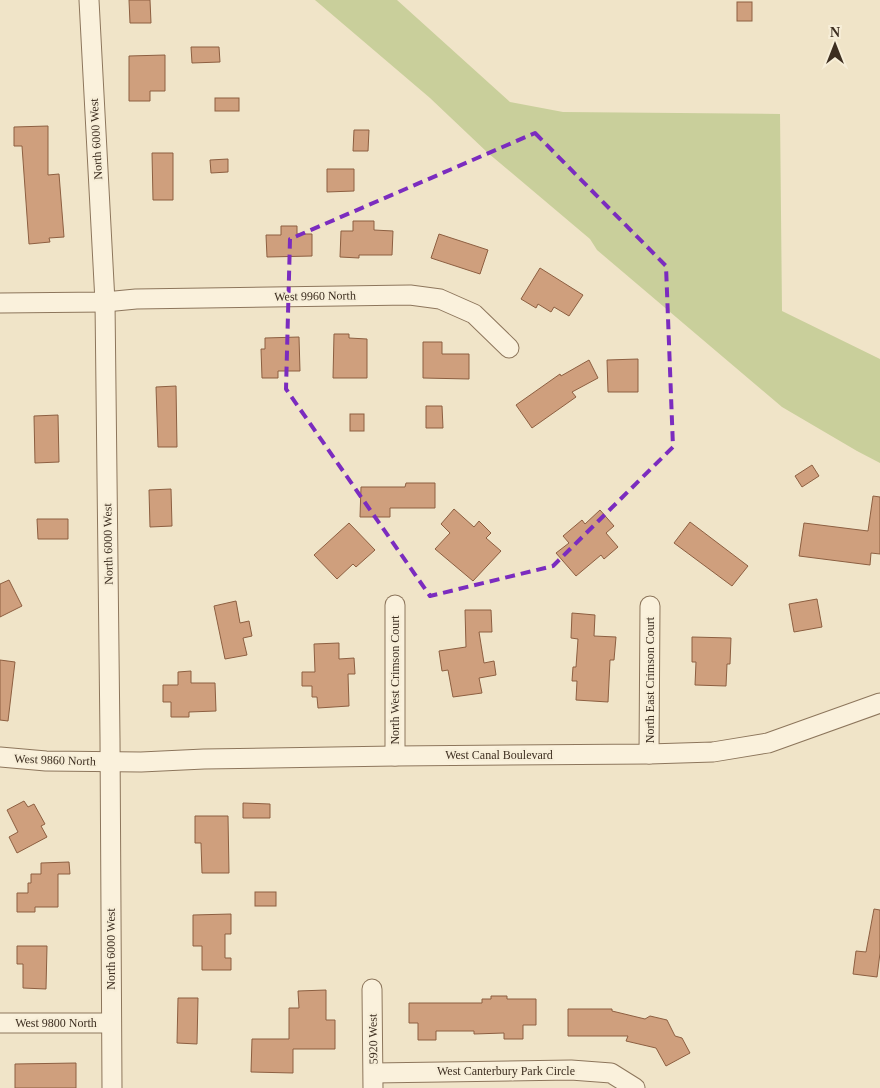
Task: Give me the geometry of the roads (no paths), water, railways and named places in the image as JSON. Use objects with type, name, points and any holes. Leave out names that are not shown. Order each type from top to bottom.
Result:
[{"type":"street","name":"North 6000 West","points":[[89,0],[105,302],[112,1088]]},
{"type":"street","name":"West 9960 North","points":[[0,303],[105,302],[136,298],[410,295],[440,300],[474,314],[509,348]]},
{"type":"street","name":"North West Crimson Court","points":[[395,756],[396,605]]},
{"type":"street","name":"North East Crimson Court","points":[[649,754],[650,606]]},
{"type":"street","name":"West Canal Boulevard","points":[[110,762],[713,752],[768,744],[880,703]]},
{"type":"street","name":"West 9860 North","points":[[0,757],[46,761],[110,762]]},
{"type":"street","name":"5920 West","points":[[372,989],[374,1080]]},
{"type":"street","name":"West 9800 North","points":[[0,1023],[112,1024]]},
{"type":"street","name":"West Canterbury Park Circle","points":[[374,1080],[571,1070],[611,1073],[635,1087]]}]
